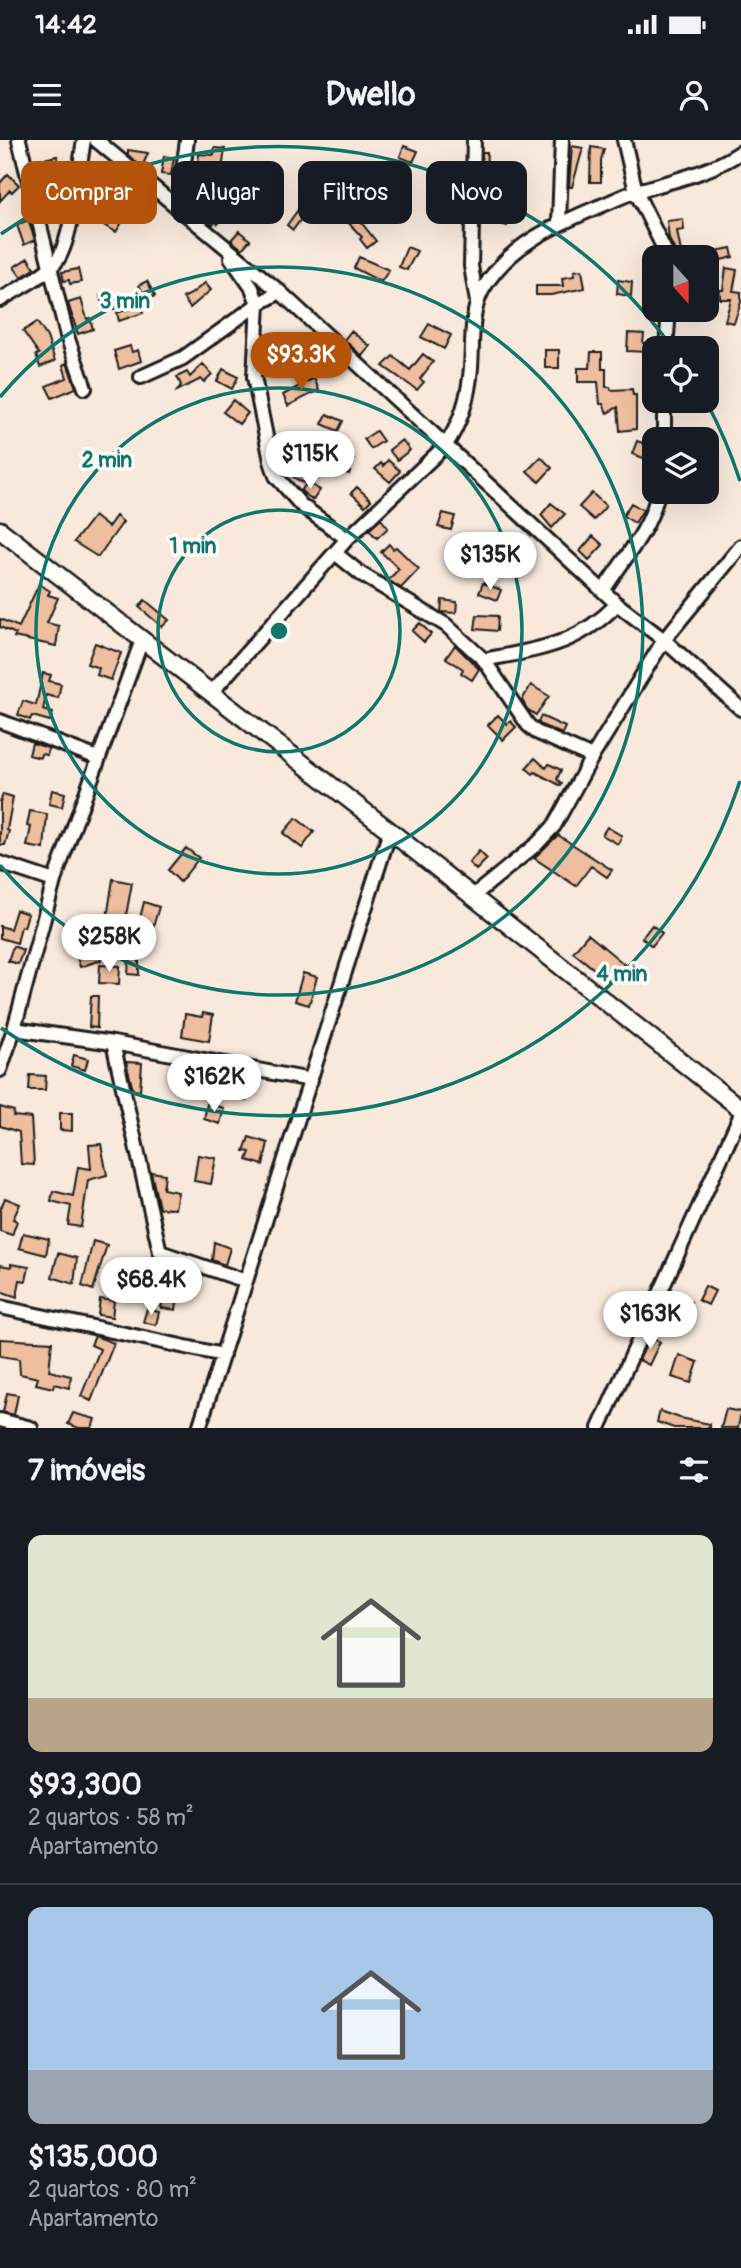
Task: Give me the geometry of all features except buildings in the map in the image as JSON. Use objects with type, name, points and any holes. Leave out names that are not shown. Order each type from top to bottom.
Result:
[{"type":"main road","points":[[0,530],[473,896],[741,1112]]},
{"type":"street","points":[[19,140],[67,336],[85,388]]},
{"type":"street","points":[[0,300],[52,266],[61,253],[72,212],[84,140]]},
{"type":"street","points":[[96,140],[171,203]]},
{"type":"street","points":[[184,161],[187,140]]},
{"type":"street","points":[[474,140],[471,266],[477,303]]},
{"type":"street","points":[[559,223],[562,140]]},
{"type":"street","points":[[624,140],[636,192],[662,245]]},
{"type":"street","points":[[211,693],[347,539],[445,446],[457,429],[466,401],[477,303],[483,289],[504,262],[535,236],[559,223],[636,192],[671,183],[741,152]]},
{"type":"street","points":[[196,224],[280,292],[617,604],[664,640],[741,709]]},
{"type":"street","points":[[221,244],[253,288],[258,304],[254,377],[276,476],[301,505],[347,539]]},
{"type":"street","points":[[141,377],[183,358],[258,304],[280,292]]},
{"type":"street","points":[[603,591],[648,524],[654,504]]},
{"type":"street","points":[[473,896],[538,843],[554,826],[592,757],[664,640],[741,546]]},
{"type":"street","points":[[335,553],[360,574],[446,625],[484,660],[528,725],[536,732],[592,757]]},
{"type":"street","points":[[484,660],[566,640],[599,622],[617,604]]},
{"type":"street","points":[[0,1070],[8,1034],[54,881],[142,640]]},
{"type":"street","points":[[0,721],[98,758]]},
{"type":"street","points":[[199,1428],[390,831]]},
{"type":"street","points":[[0,863],[54,881]]},
{"type":"street","points":[[8,1034],[113,1043],[311,1080]]},
{"type":"street","points":[[113,1043],[160,1252],[246,1281]]},
{"type":"street","points":[[599,1428],[741,1112]]},
{"type":"street","points":[[0,1307],[223,1355]]},
{"type":"street","points":[[0,1420],[31,1428]]}]
